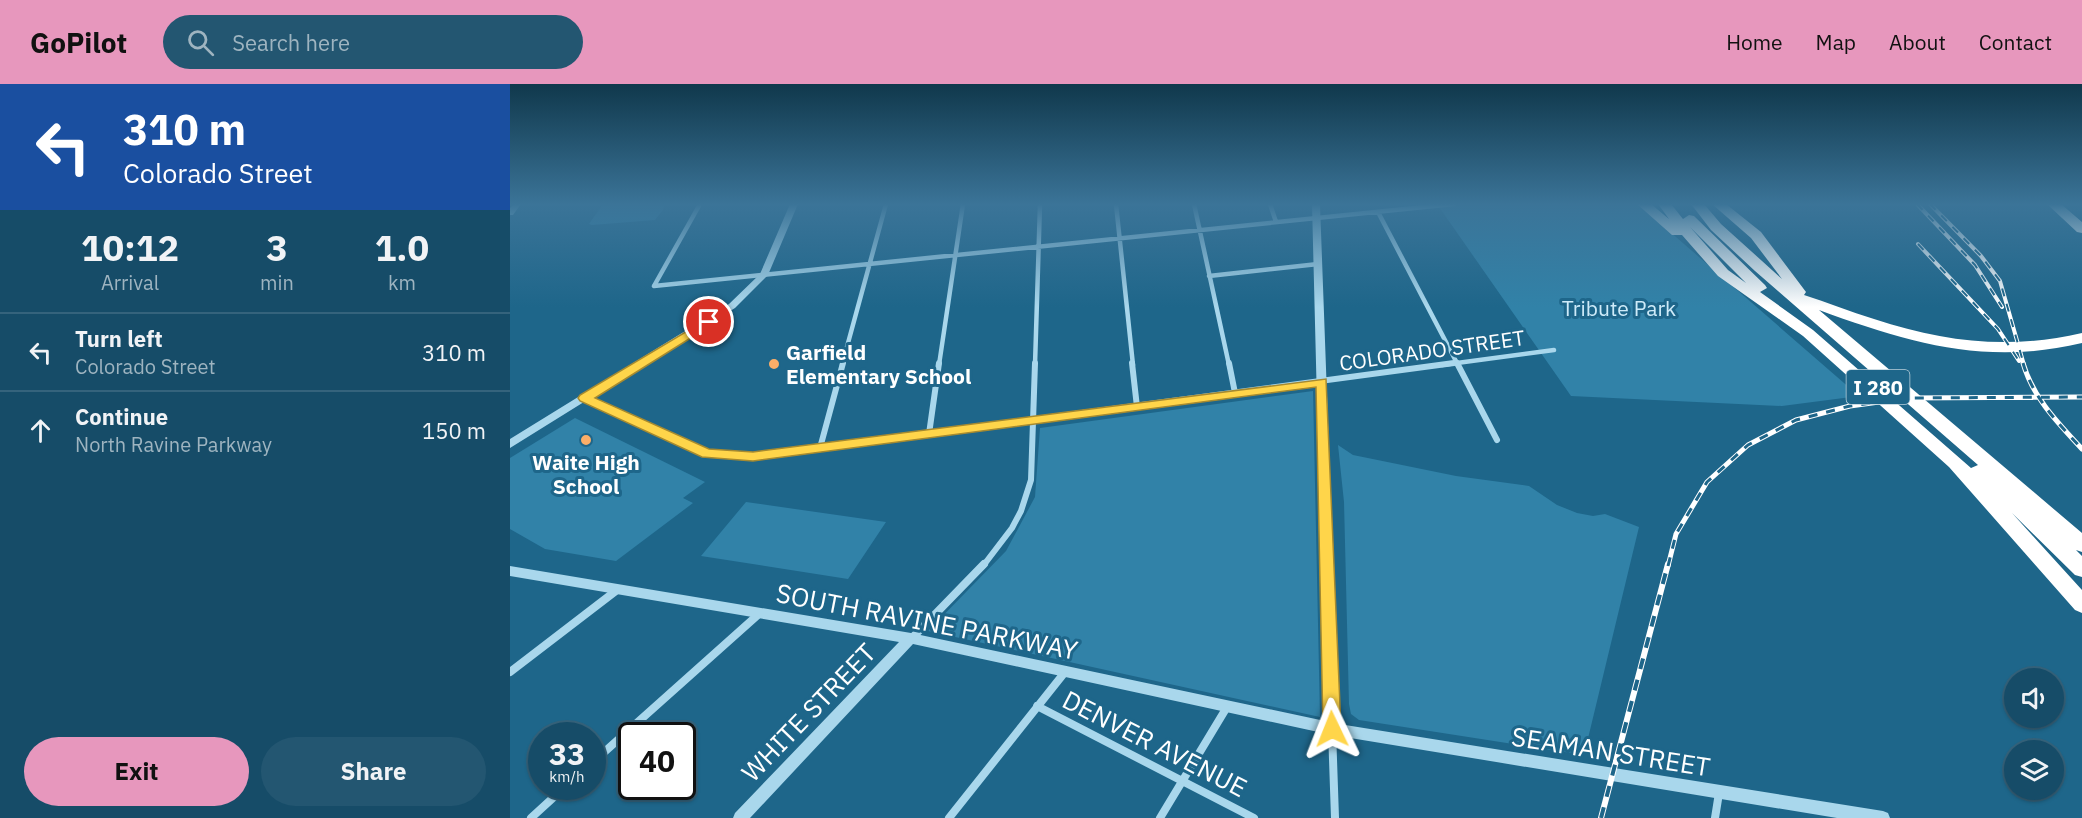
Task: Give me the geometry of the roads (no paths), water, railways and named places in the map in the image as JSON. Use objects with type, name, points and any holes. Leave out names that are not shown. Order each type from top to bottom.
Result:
[{"type":"highway","points":[[1687,238],[1706,251],[1796,297],[1852,317],[1917,335],[1956,344],[1999,348],[2039,347],[2082,338]]},
{"type":"highway","points":[[1692,238],[1723,273],[1871,377],[1924,423],[2082,531]]},
{"type":"highway","name":"I 280","points":[[1710,238],[1767,295],[1931,430],[2042,528],[2082,569]]},
{"type":"highway","name":"I 280","points":[[1729,238],[1760,268],[2082,544]]},
{"type":"highway","points":[[1742,238],[1770,263],[1801,284],[1860,314],[1899,326],[1943,335],[1988,340],[2032,341],[2055,337],[2082,328]]},
{"type":"highway","points":[[1758,238],[1822,324],[1871,377]]},
{"type":"highway","points":[[1924,423],[2082,604]]},
{"type":"street","points":[[681,238],[654,286],[1117,238]]},
{"type":"street","points":[[510,444],[722,313],[744,296],[764,274],[779,238]]},
{"type":"street","points":[[820,448],[877,238]]},
{"type":"street","points":[[929,434],[958,238]]},
{"type":"street","points":[[911,638],[984,562],[1014,522],[1031,480],[1039,238]]},
{"type":"street","points":[[1119,238],[1137,407]]},
{"type":"street","points":[[1201,238],[1235,393]]},
{"type":"street","points":[[1317,238],[1335,818]]},
{"type":"street","points":[[1392,238],[1497,440]]},
{"type":"street","points":[[1209,276],[1318,264]]},
{"type":"street","name":"COLORADO STREET","points":[[585,398],[707,454],[753,457],[1554,350]]},
{"type":"street","name":"SOUTH RAVINE PARKWAY","points":[[510,572],[911,638],[1332,729]]},
{"type":"street","points":[[510,672],[618,589]]},
{"type":"street","points":[[606,750],[760,613]]},
{"type":"street","name":"WHITE STREET","points":[[740,818],[911,638]]},
{"type":"street","points":[[950,818],[1065,672]]},
{"type":"street","name":"DENVER AVENUE","points":[[1037,706],[1254,818]]},
{"type":"street","points":[[1160,818],[1227,706]]},
{"type":"street","name":"SEAMAN STREET","points":[[1332,729],[1883,818]]},
{"type":"street","points":[[1715,818],[1719,793]]},
{"type":"street","points":[[531,818],[551,800]]},
{"type":"railway","points":[[1950,238],[1975,265],[2002,307]]},
{"type":"railway","points":[[1964,238],[2000,281],[2024,365]]},
{"type":"railway","points":[[1918,244],[1998,329],[2019,361]]},
{"type":"railway","points":[[2023,363],[2027,376],[2039,397]]},
{"type":"railway","points":[[1668,566],[1676,534],[1707,482],[1748,445],[1796,420],[1850,406],[1908,398],[2039,397]]},
{"type":"railway","points":[[2039,397],[2055,420],[2082,449]]},
{"type":"railway","points":[[2039,397],[2082,397]]},
{"type":"railway","points":[[1601,818],[1668,564]]},
{"type":"place","name":"Garfield Elementary School","points":[[774,364]]},
{"type":"place","name":"Waite High School","points":[[586,440]]},
{"type":"park label","name":"Tribute Park","points":[[1619,308]]}]
